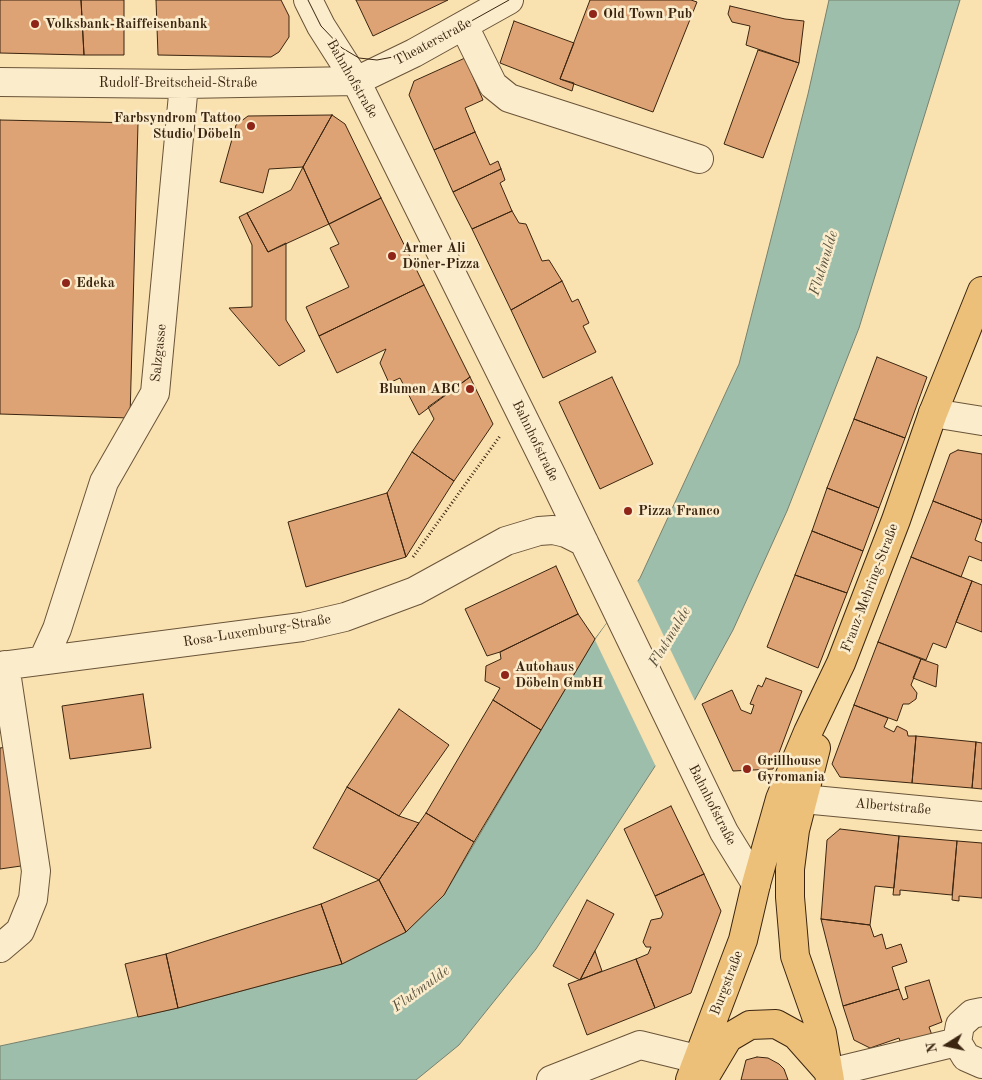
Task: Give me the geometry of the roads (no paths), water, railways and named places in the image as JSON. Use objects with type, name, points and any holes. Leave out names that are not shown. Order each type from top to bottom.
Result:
[{"type":"main road","name":"Franz-Mehring-Straße","points":[[756,884],[780,799],[808,732],[841,663],[896,520],[933,413],[982,291]]},
{"type":"main road","points":[[796,956],[790,869],[795,830],[841,663]]},
{"type":"main road","points":[[756,884],[796,956],[822,1034],[830,1076]]},
{"type":"main road","name":"Burgstraße","points":[[697,1073],[743,940],[756,884]]},
{"type":"main road","points":[[697,1073],[728,1038],[750,1025],[776,1024],[796,1035],[830,1076]]},
{"type":"street","name":"Bahnhofstraße","points":[[308,0],[321,26],[356,81],[584,542],[724,832],[756,884]]},
{"type":"street","name":"Theaterstraße","points":[[356,81],[464,26],[510,0]]},
{"type":"street","points":[[464,26],[493,85],[509,98],[699,159]]},
{"type":"street","name":"Rudolf-Breitscheid-Straße","points":[[0,82],[184,84],[356,81]]},
{"type":"street","name":"Salzgasse","points":[[43,660],[57,629],[104,482],[155,393],[184,84]]},
{"type":"street","points":[[933,413],[982,421]]},
{"type":"street","name":"Rosa-Luxemburg-Straße","points":[[3,666],[191,642],[319,623],[345,617],[415,591],[506,541],[539,531],[552,530],[566,533],[584,542]]},
{"type":"street","points":[[0,948],[20,931],[33,899],[36,871],[3,666]]},
{"type":"street","name":"Albertstraße","points":[[803,799],[982,816]]},
{"type":"street","points":[[982,1012],[972,1014],[965,1019],[960,1026],[957,1042],[966,1057],[982,1064]]},
{"type":"street","points":[[830,1076],[957,1042]]},
{"type":"street","points":[[551,1080],[640,1045],[697,1073]]},
{"type":"water","name":"Flutmulde","points":[[829,0],[960,0],[859,328],[787,511],[733,630],[676,734],[536,949],[459,1045],[416,1080],[0,1080],[0,1046],[178,1008],[342,964],[406,932],[444,895],[595,639],[640,578],[739,364],[808,94]]},
{"type":"tram line","points":[[308,0],[321,26],[342,48],[359,58],[377,60],[414,53],[509,0]]},
{"type":"place","name":"Old Town Pub","points":[[593,14]]},
{"type":"place","name":"Volksbank-Raiffeisenbank","points":[[35,24]]},
{"type":"place","name":"Farbsyndrom Tattoo Studio Döbeln","points":[[251,126]]},
{"type":"place","name":"Armer Ali Döner-Pizza","points":[[392,256]]},
{"type":"place","name":"Edeka","points":[[66,283]]},
{"type":"place","name":"Blumen ABC","points":[[470,389]]},
{"type":"place","name":"Pizza Franco","points":[[628,511]]},
{"type":"place","name":"Autohaus Döbeln GmbH","points":[[505,675]]},
{"type":"place","name":"Grillhouse Gyromania","points":[[747,769]]}]
